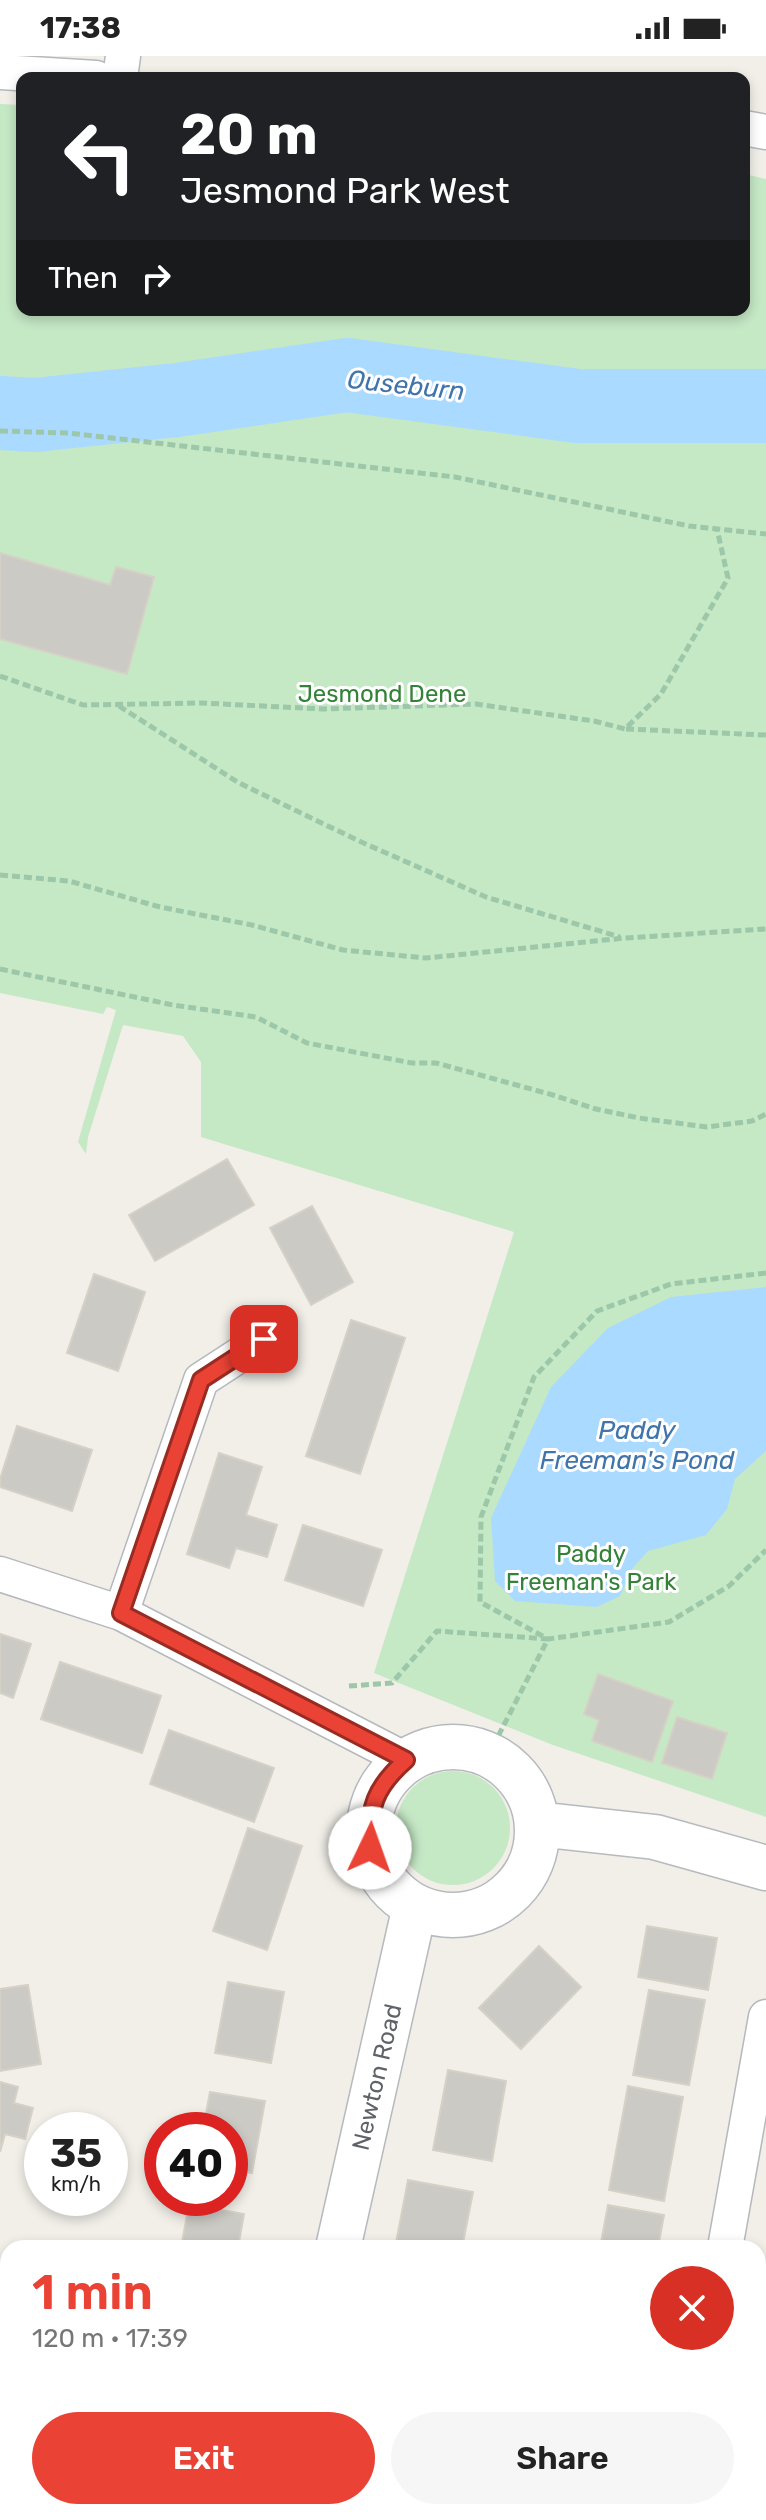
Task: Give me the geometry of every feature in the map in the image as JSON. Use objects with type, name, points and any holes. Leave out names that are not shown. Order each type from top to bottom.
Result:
[{"type":"street","points":[[121,1613],[201,1380],[264,1339]]},
{"type":"street","points":[[0,1574],[121,1613],[406,1760]]},
{"type":"street","points":[[462,1747],[489,1754],[513,1772],[529,1795],[537,1824],[535,1849],[526,1872],[510,1892],[489,1907],[464,1914],[439,1914],[415,1906],[394,1892],[379,1872],[370,1848],[369,1823],[375,1799],[387,1777],[406,1760],[433,1749],[462,1747]]},
{"type":"street","points":[[537,1824],[655,1837],[766,1868]]},
{"type":"street","name":"Newton Road","points":[[340,2240],[415,1906]]},
{"type":"street","points":[[726,2240],[766,2017]]},
{"type":"path","points":[[0,431],[68,433],[455,477],[689,526],[766,534]]},
{"type":"path","points":[[625,729],[661,694],[728,578],[717,529]]},
{"type":"path","points":[[0,676],[83,705],[202,703],[323,709],[476,704],[594,721],[625,729],[766,735]]},
{"type":"path","points":[[118,706],[239,783],[359,841],[486,897],[625,938]]},
{"type":"path","points":[[0,875],[69,881],[160,907],[252,925],[343,950],[426,958],[625,938],[766,929]]},
{"type":"path","points":[[0,969],[173,1005],[256,1017],[307,1043],[412,1063],[436,1063],[596,1109],[639,1118],[707,1127],[752,1121],[766,1114]]},
{"type":"path","points":[[548,1639],[480,1602],[481,1517],[534,1377],[597,1311],[671,1284],[766,1273]]},
{"type":"path","points":[[347,1686],[392,1683],[437,1631],[548,1639],[669,1622],[729,1586],[766,1550]]},
{"type":"path","points":[[489,1754],[548,1639]]},
{"type":"green space","name":"Jesmond Dene","points":[[0,104],[16,105],[16,316],[750,316],[750,175],[766,179],[766,1817],[553,1745],[374,1673],[514,1232],[201,1137],[201,1062],[183,1036],[123,1025],[88,1137],[86,1154],[78,1142],[116,1010],[107,1007],[103,1014],[0,993]]},
{"type":"green space","points":[[453,1771],[475,1775],[493,1788],[506,1806],[510,1828],[506,1850],[493,1868],[475,1881],[453,1885],[431,1881],[413,1868],[400,1850],[396,1828],[400,1806],[413,1788],[431,1775]]},
{"type":"water","name":"Paddy Freeman's Pond","points":[[766,1287],[766,1451],[735,1479],[727,1509],[706,1535],[648,1551],[632,1569],[620,1596],[597,1607],[515,1601],[495,1581],[491,1518],[551,1387],[608,1328],[671,1297]]},
{"type":"building","points":[[0,553],[110,585],[116,567],[154,577],[127,674],[0,639]]},
{"type":"building","points":[[227,1159],[254,1205],[155,1261],[129,1215]]},
{"type":"building","points":[[312,1206],[353,1282],[311,1305],[270,1228]]},
{"type":"building","points":[[94,1274],[145,1292],[118,1371],[67,1353]]},
{"type":"building","points":[[351,1320],[405,1338],[360,1474],[306,1456]]},
{"type":"building","points":[[17,1426],[92,1450],[72,1511],[0,1487]]},
{"type":"building","points":[[219,1453],[262,1467],[246,1515],[277,1525],[267,1557],[236,1548],[229,1568],[187,1554]]},
{"type":"building","points":[[303,1525],[382,1550],[363,1606],[285,1580]]},
{"type":"building","points":[[0,1634],[31,1644],[13,1698],[0,1693]]},
{"type":"building","points":[[60,1662],[161,1696],[142,1753],[41,1719]]},
{"type":"building","points":[[598,1674],[673,1701],[652,1762],[592,1741],[599,1720],[584,1714]]},
{"type":"building","points":[[677,1717],[727,1733],[712,1779],[662,1763]]},
{"type":"building","points":[[169,1730],[274,1768],[254,1822],[150,1784]]},
{"type":"building","points":[[248,1828],[302,1846],[267,1950],[213,1931]]},
{"type":"building","points":[[647,1926],[717,1938],[708,1990],[638,1977]]},
{"type":"building","points":[[539,1946],[581,1987],[521,2049],[479,2008]]},
{"type":"building","points":[[228,1982],[284,1992],[271,2063],[215,2053]]},
{"type":"building","points":[[28,1985],[41,2064],[0,2071],[0,1989]]},
{"type":"building","points":[[649,1990],[705,2000],[689,2085],[633,2075]]},
{"type":"building","points":[[448,2070],[506,2081],[492,2161],[433,2150]]},
{"type":"building","points":[[0,2082],[18,2087],[14,2103],[33,2108],[32,2112],[24,2112],[24,2139],[5,2134],[0,2152]]},
{"type":"building","points":[[628,2086],[683,2097],[664,2201],[609,2190]]},
{"type":"building","points":[[210,2092],[265,2101],[252,2173],[248,2172],[248,2112],[206,2112]]},
{"type":"building","points":[[408,2180],[473,2192],[464,2240],[397,2240]]},
{"type":"building","points":[[608,2205],[664,2215],[659,2240],[601,2240]]},
{"type":"building","points":[[187,2216],[244,2216],[239,2240],[182,2240]]},
{"type":"waterway","name":"Ouseburn","points":[[0,413],[35,415],[177,400],[347,375],[577,406],[766,406]]},
{"type":"route","points":[[264,1339],[201,1380],[121,1613],[406,1760],[387,1777],[375,1799],[369,1823],[370,1848]]},
{"type":"park label","name":"Paddy Freeman's Park","points":[[591,1568]]}]
